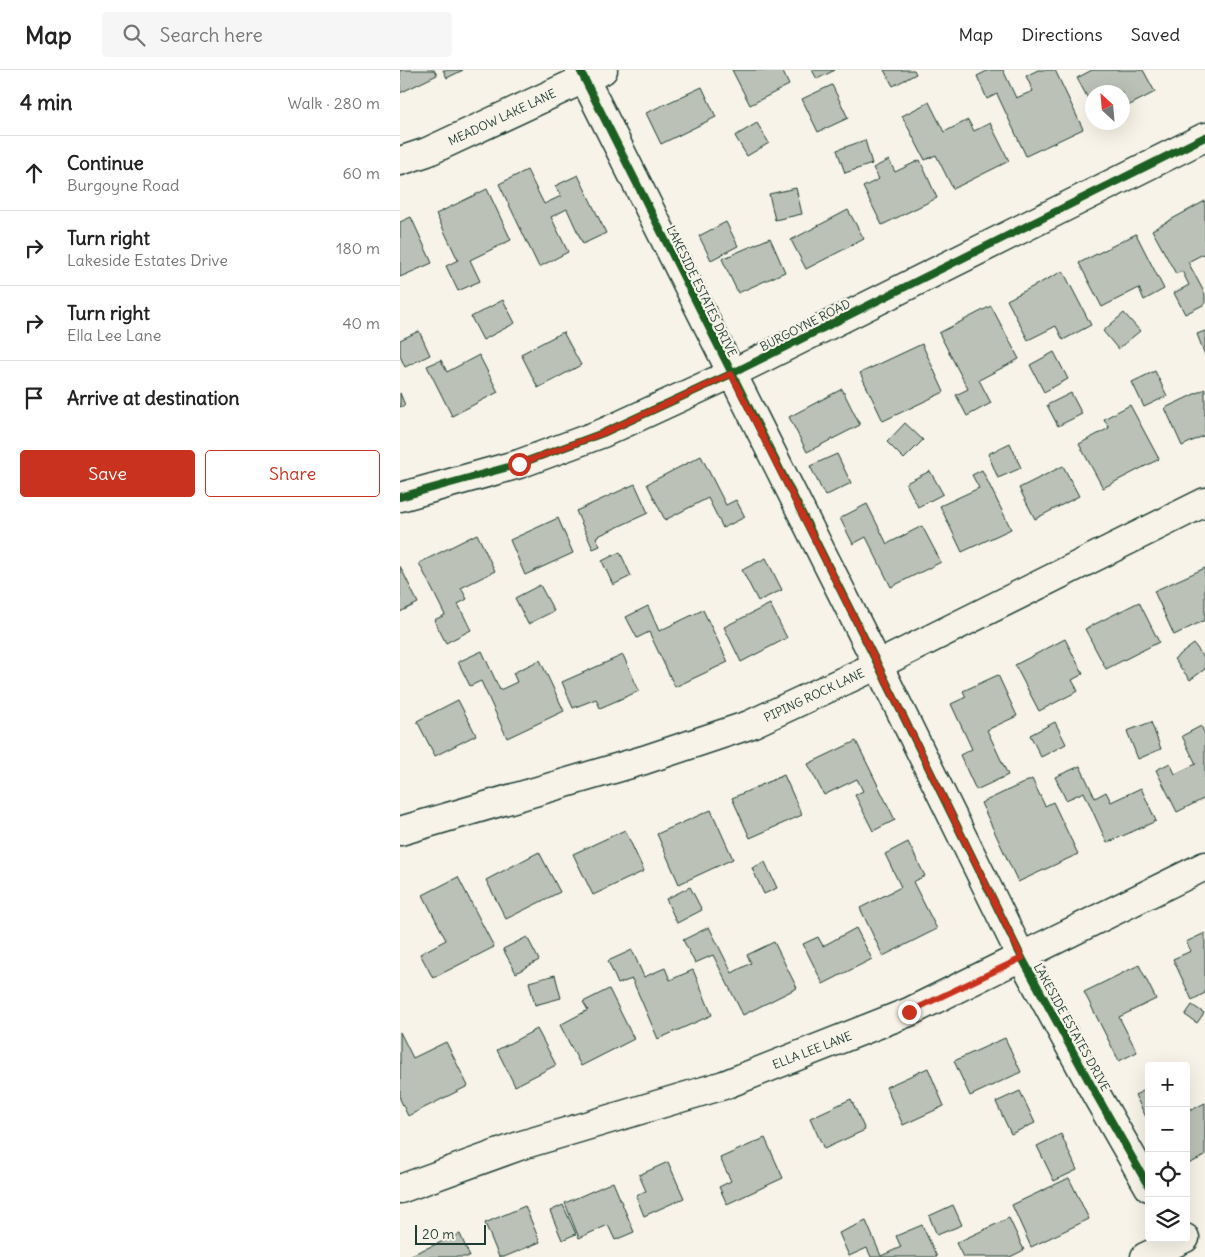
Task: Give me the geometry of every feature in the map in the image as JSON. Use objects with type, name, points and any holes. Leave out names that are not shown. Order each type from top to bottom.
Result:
[{"type":"street","name":"MEADOW LAKE LANE","points":[[400,161],[427,152],[589,73]]},
{"type":"street","name":"LAKESIDE ESTATES DRIVE","points":[[589,73],[731,374],[878,665],[1022,958],[1145,1180]]},
{"type":"street","name":"BURGOYNE ROAD","points":[[400,497],[519,464],[603,433],[731,374],[1205,137]]},
{"type":"street","name":"PIPING ROCK LANE","points":[[400,831],[644,760],[749,725],[878,665],[1205,502]]},
{"type":"street","name":"ELLA LEE LANE","points":[[400,1189],[522,1145],[724,1085],[909,1012],[1022,958],[1205,866]]},
{"type":"street","points":[[1190,1238],[1205,1228]]},
{"type":"street","points":[[1146,1257],[1184,1242]]},
{"type":"building","points":[[400,70],[434,70],[437,75],[400,93]]},
{"type":"building","points":[[443,70],[463,70],[447,78]]},
{"type":"building","points":[[732,70],[782,70],[789,85],[750,105]]},
{"type":"building","points":[[812,70],[835,70],[817,79]]},
{"type":"building","points":[[884,70],[914,70],[916,74],[893,86]]},
{"type":"building","points":[[989,70],[1003,70],[1016,98],[1033,91],[1026,76],[1038,70],[1055,70],[1083,129],[1026,156],[997,94],[987,99],[977,76]]},
{"type":"building","points":[[1092,70],[1143,70],[1155,92],[1130,105],[1130,85],[1085,85],[1085,93],[1077,78]]},
{"type":"building","points":[[832,85],[848,118],[818,132],[802,99]]},
{"type":"building","points":[[702,87],[716,117],[661,144],[646,113]]},
{"type":"building","points":[[929,102],[944,132],[968,120],[974,131],[990,123],[1009,161],[953,189],[936,155],[925,160],[902,116]]},
{"type":"building","points":[[757,123],[769,143],[747,156],[735,136]]},
{"type":"building","points":[[865,140],[872,164],[845,173],[837,150]]},
{"type":"building","points":[[889,160],[895,172],[920,160],[937,198],[882,225],[863,187],[879,179],[873,168]]},
{"type":"building","points":[[527,170],[544,204],[561,196],[555,186],[578,175],[606,233],[583,244],[567,209],[551,217],[568,252],[539,267],[499,184]]},
{"type":"building","points":[[796,188],[802,214],[775,220],[769,194]]},
{"type":"building","points":[[487,189],[511,240],[470,260],[480,281],[458,291],[446,266],[458,260],[436,214]]},
{"type":"building","points":[[1205,201],[1205,253],[1188,262],[1205,294],[1205,304],[1185,314],[1174,293],[1189,285],[1182,271],[1176,274],[1152,230]]},
{"type":"building","points":[[848,210],[864,239],[806,269],[791,240]]},
{"type":"building","points":[[411,217],[432,263],[400,277],[400,222]]},
{"type":"building","points":[[726,222],[738,246],[711,260],[699,236]]},
{"type":"building","points":[[1136,234],[1164,289],[1144,300],[1139,288],[1102,307],[1079,263]]},
{"type":"building","points":[[770,238],[785,272],[738,293],[722,259]]},
{"type":"building","points":[[1063,271],[1091,325],[1063,340],[1056,326],[1028,340],[1007,300]]},
{"type":"building","points":[[503,300],[515,323],[483,340],[471,317]]},
{"type":"building","points":[[991,306],[1019,359],[979,380],[991,403],[967,416],[956,395],[968,389],[939,333]]},
{"type":"building","points":[[1124,313],[1140,331],[1118,349],[1103,331]]},
{"type":"building","points":[[419,331],[430,355],[405,367],[400,356],[400,340]]},
{"type":"building","points":[[1205,331],[1205,355],[1197,334]]},
{"type":"building","points":[[563,332],[581,365],[538,388],[521,354]]},
{"type":"building","points":[[922,344],[944,392],[883,421],[860,373]]},
{"type":"building","points":[[1054,352],[1068,379],[1044,392],[1030,365]]},
{"type":"building","points":[[479,355],[498,392],[452,416],[427,366],[441,360],[447,372]]},
{"type":"building","points":[[1155,371],[1167,396],[1144,407],[1132,382]]},
{"type":"building","points":[[842,389],[860,425],[807,452],[789,417]]},
{"type":"building","points":[[1205,389],[1205,435],[1182,446],[1165,408]]},
{"type":"building","points":[[400,393],[405,405],[400,407]]},
{"type":"building","points":[[1071,393],[1082,414],[1058,426],[1047,405]]},
{"type":"building","points":[[1130,405],[1159,459],[1103,488],[1079,444],[1109,428],[1104,419]]},
{"type":"building","points":[[905,423],[923,440],[904,459],[887,442]]},
{"type":"building","points":[[1010,443],[1021,468],[998,478],[988,454]]},
{"type":"building","points":[[837,454],[851,483],[825,496],[810,466]]},
{"type":"building","points":[[701,456],[726,505],[736,500],[745,517],[723,528],[708,498],[665,520],[647,484]]},
{"type":"building","points":[[1063,466],[1079,496],[1035,519],[1019,488]]},
{"type":"building","points":[[982,470],[1011,529],[962,552],[940,506],[979,488],[972,475]]},
{"type":"building","points":[[930,471],[943,494],[918,507],[906,483]]},
{"type":"building","points":[[635,484],[648,513],[596,537],[600,546],[593,549],[576,511]]},
{"type":"building","points":[[867,504],[887,544],[922,526],[941,562],[891,587],[866,537],[853,544],[840,518]]},
{"type":"building","points":[[558,518],[573,553],[525,575],[510,540]]},
{"type":"building","points":[[477,534],[495,571],[461,588],[467,599],[458,604],[471,630],[446,643],[434,620],[445,615],[419,563]]},
{"type":"building","points":[[620,552],[631,576],[613,585],[602,561]]},
{"type":"building","points":[[766,558],[782,590],[758,601],[742,570]]},
{"type":"building","points":[[400,566],[418,603],[400,612]]},
{"type":"building","points":[[1205,568],[1205,620],[1174,635],[1154,591]]},
{"type":"building","points":[[540,585],[554,611],[528,624],[515,598]]},
{"type":"building","points":[[1139,602],[1159,642],[1106,669],[1085,629]]},
{"type":"building","points":[[770,604],[787,638],[741,662],[724,627]]},
{"type":"building","points":[[648,606],[659,631],[703,610],[728,662],[675,687],[649,632],[637,638],[626,617]]},
{"type":"building","points":[[1065,639],[1083,674],[1072,680],[1078,691],[1039,711],[1015,665]]},
{"type":"building","points":[[1194,644],[1205,659],[1205,669],[1190,680],[1174,659]]},
{"type":"building","points":[[482,651],[500,690],[517,682],[513,673],[540,660],[564,711],[507,738],[481,681],[470,686],[458,662]]},
{"type":"building","points":[[623,655],[639,691],[600,708],[596,699],[573,708],[562,682]]},
{"type":"building","points":[[998,675],[1017,716],[987,730],[1008,775],[976,790],[960,755],[972,749],[951,704],[966,697],[963,691]]},
{"type":"building","points":[[458,700],[476,735],[435,756],[417,721]]},
{"type":"building","points":[[1055,722],[1066,744],[1041,757],[1030,735]]},
{"type":"building","points":[[1151,722],[1161,749],[1138,759],[1127,731]]},
{"type":"building","points":[[1201,726],[1205,734],[1205,798],[1177,812],[1156,770],[1170,763],[1175,774],[1196,764],[1182,736]]},
{"type":"building","points":[[856,741],[895,820],[873,831],[855,795],[863,791],[857,779],[824,795],[808,764]]},
{"type":"building","points":[[1080,766],[1095,798],[1106,792],[1111,802],[1141,788],[1156,821],[1107,843],[1084,792],[1066,800],[1055,777]]},
{"type":"building","points":[[784,775],[802,815],[750,838],[732,798]]},
{"type":"building","points":[[1032,779],[1045,806],[1053,802],[1078,854],[1018,882],[981,803]]},
{"type":"building","points":[[711,810],[733,859],[679,884],[657,834]]},
{"type":"building","points":[[625,830],[644,871],[593,895],[573,854]]},
{"type":"building","points":[[908,842],[925,876],[913,882],[937,929],[883,956],[860,908],[901,887],[885,854]]},
{"type":"building","points":[[539,852],[560,892],[506,919],[486,880]]},
{"type":"building","points":[[765,862],[777,888],[764,894],[752,868]]},
{"type":"building","points":[[458,877],[494,947],[433,978],[420,954],[446,940],[423,895]]},
{"type":"building","points":[[690,887],[702,910],[677,923],[666,899]]},
{"type":"building","points":[[709,927],[732,973],[751,963],[747,955],[774,942],[797,988],[743,1015],[713,955],[695,963],[683,940]]},
{"type":"building","points":[[856,928],[872,959],[823,984],[803,944],[818,937],[823,946]]},
{"type":"building","points":[[1205,933],[1205,993],[1192,1000],[1173,959],[1191,951],[1186,942]]},
{"type":"building","points":[[527,937],[539,960],[516,973],[503,949]]},
{"type":"building","points":[[632,950],[644,977],[665,968],[670,980],[693,970],[712,1015],[658,1039],[632,979],[618,984],[608,961]]},
{"type":"building","points":[[1139,965],[1156,999],[1119,1017],[1137,1052],[1119,1061],[1084,992]]},
{"type":"building","points":[[555,975],[561,998],[535,1005],[529,982]]},
{"type":"building","points":[[609,989],[634,1039],[581,1066],[560,1025],[588,1010],[583,1002]]},
{"type":"building","points":[[1192,1005],[1204,1013],[1197,1023],[1185,1015]]},
{"type":"building","points":[[537,1029],[556,1065],[515,1086],[497,1050]]},
{"type":"building","points":[[400,1032],[413,1058],[446,1042],[468,1086],[408,1116],[400,1099]]},
{"type":"building","points":[[1005,1038],[1021,1072],[970,1096],[954,1061]]},
{"type":"building","points":[[928,1068],[944,1106],[903,1125],[886,1087]]},
{"type":"building","points":[[1145,1090],[1145,1115],[1135,1095]]},
{"type":"building","points":[[1020,1091],[1035,1123],[1011,1134],[996,1102]]},
{"type":"building","points":[[851,1099],[865,1130],[824,1149],[810,1118]]},
{"type":"building","points":[[1205,1103],[1205,1156],[1190,1163],[1190,1108],[1191,1110]]},
{"type":"building","points":[[1061,1134],[1077,1170],[1054,1181],[1037,1146]]},
{"type":"building","points":[[765,1138],[783,1178],[727,1204],[719,1187],[731,1181],[720,1158]]},
{"type":"building","points":[[668,1162],[684,1198],[644,1216],[636,1196],[646,1191],[639,1175]]},
{"type":"building","points":[[1069,1178],[1089,1219],[1031,1247],[1012,1205]]},
{"type":"building","points":[[613,1182],[634,1232],[615,1240],[608,1225],[579,1238],[565,1203]]},
{"type":"building","points":[[563,1205],[576,1234],[562,1240],[550,1211]]},
{"type":"building","points":[[953,1205],[962,1225],[937,1235],[929,1216]]},
{"type":"building","points":[[525,1206],[540,1242],[504,1257],[499,1257],[485,1223]]},
{"type":"building","points":[[1009,1218],[1024,1250],[1010,1257],[963,1257],[956,1243]]},
{"type":"building","points":[[866,1221],[881,1256],[901,1247],[896,1236],[922,1225],[937,1257],[871,1257],[867,1248],[849,1256],[839,1233]]},
{"type":"building","points":[[460,1234],[470,1257],[406,1257]]},
{"type":"cycle path","points":[[580,70],[878,665],[1022,958],[1145,1180]]},
{"type":"cycle path","points":[[400,497],[519,464],[603,433],[731,374],[1205,137]]},
{"type":"route","points":[[519,464],[603,433],[731,374],[878,665],[1022,958],[909,1012]]}]
